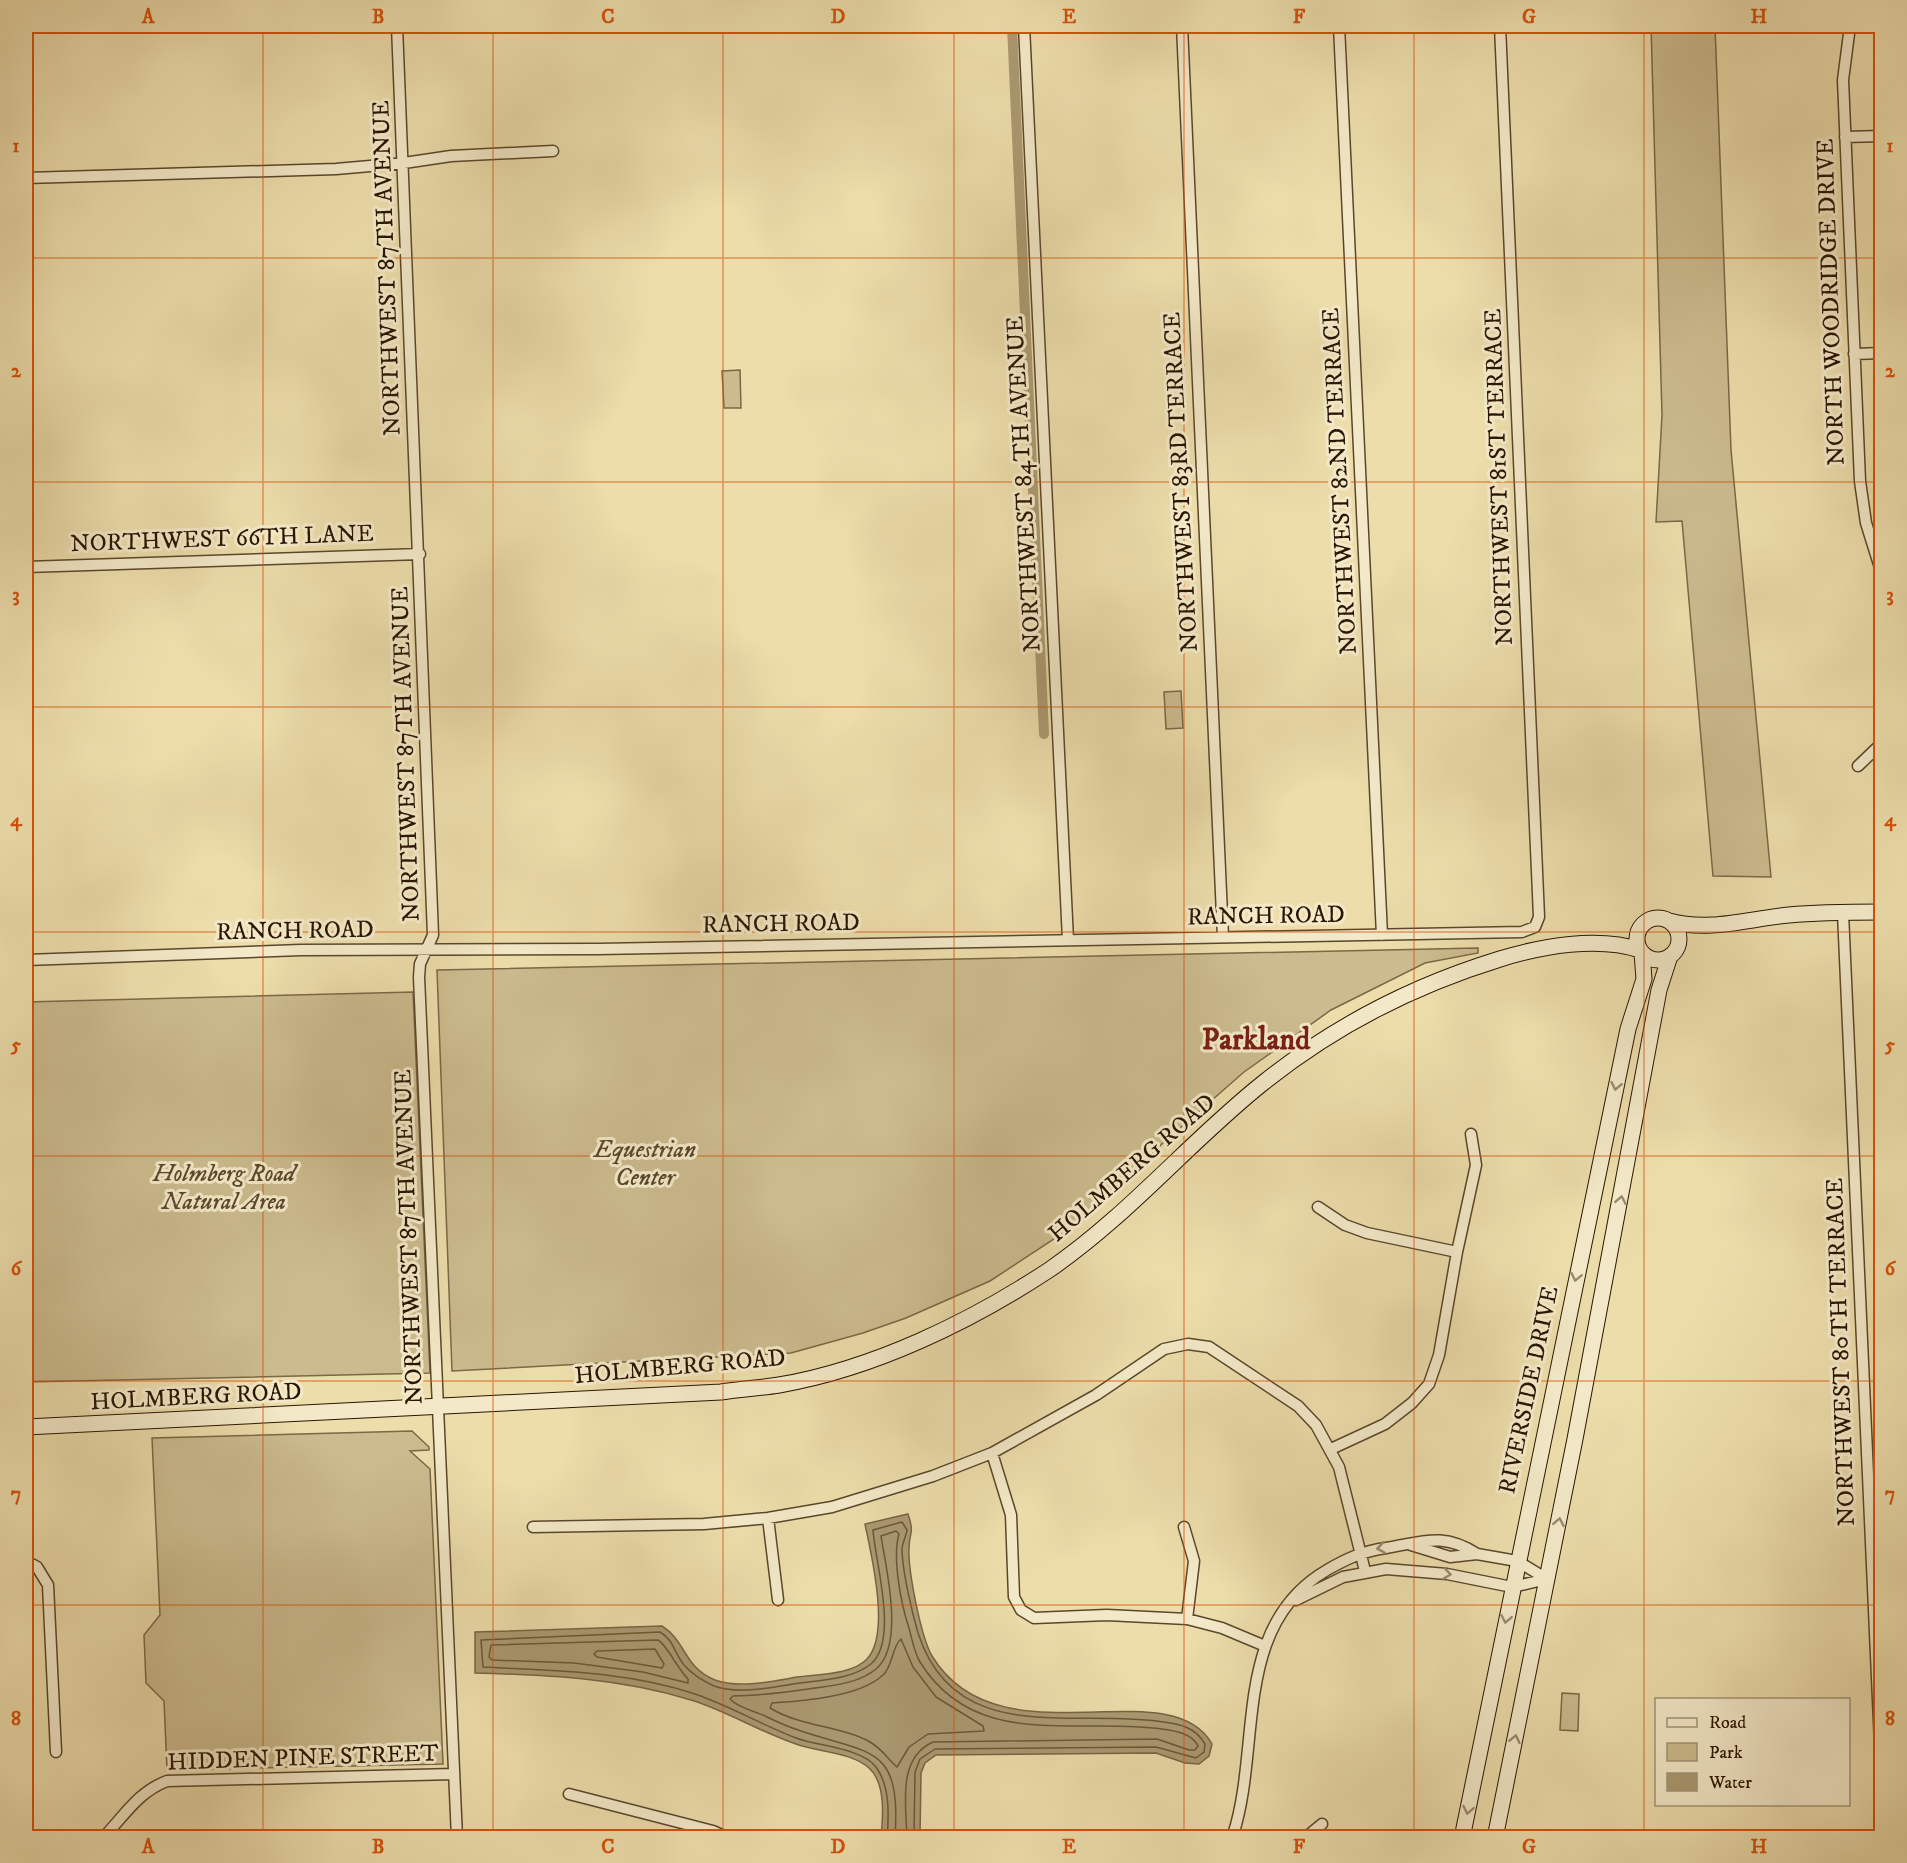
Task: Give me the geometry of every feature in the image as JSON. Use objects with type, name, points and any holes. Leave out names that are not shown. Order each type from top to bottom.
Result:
[{"type":"street","name":"NORTHWEST 87TH AVENUE","points":[[397,26],[420,554],[433,935],[420,964],[419,977],[457,1838]]},
{"type":"street","name":"NORTHWEST 84TH AVENUE","points":[[1024,26],[1068,940]]},
{"type":"street","name":"NORTHWEST 83RD TERRACE","points":[[1182,26],[1223,937]]},
{"type":"street","name":"NORTHWEST 82ND TERRACE","points":[[1339,26],[1382,935]]},
{"type":"street","name":"NORTHWEST 81ST TERRACE","points":[[1500,26],[1539,916],[1535,927]]},
{"type":"street","name":"NORTH WOODRIDGE DRIVE","points":[[1850,26],[1843,80],[1860,480],[1866,523],[1881,574]]},
{"type":"street","points":[[1845,137],[1881,136]]},
{"type":"street","points":[[26,178],[336,169],[451,156],[553,151]]},
{"type":"street","points":[[1854,354],[1881,352]]},
{"type":"street","name":"NORTHWEST 66TH LANE","points":[[26,567],[420,554]]},
{"type":"street","points":[[1858,766],[1881,743]]},
{"type":"street","points":[[1717,927],[1674,951],[1652,959],[1641,951],[1637,940],[1642,925],[1655,918],[1688,926],[1717,927],[1785,915],[1881,912]]},
{"type":"street","name":"NORTHWEST 80TH TERRACE","points":[[1843,913],[1881,1790]]},
{"type":"street","points":[[1495,1838],[1547,1579],[1659,990],[1679,935],[1669,921]]},
{"type":"street","name":"HOLMBERG ROAD","points":[[1607,943],[1642,925]]},
{"type":"street","name":"RANCH ROAD","points":[[26,960],[301,950],[427,950],[1522,932],[1535,927]]},
{"type":"street","points":[[1607,943],[1628,952],[1635,965],[1628,1029]]},
{"type":"street","name":"HOLMBERG ROAD","points":[[26,1427],[721,1392],[780,1385],[838,1370],[902,1348],[968,1318],[1073,1253],[1114,1220],[1263,1083],[1341,1029],[1404,995],[1489,962],[1545,949],[1607,943],[1641,951]]},
{"type":"street","name":"RIVERSIDE DRIVE","points":[[1462,1838],[1517,1561],[1628,1029],[1644,979],[1641,951]]},
{"type":"street","points":[[1330,1449],[1385,1424],[1412,1403],[1429,1384],[1439,1355],[1457,1252],[1476,1165],[1471,1134]]},
{"type":"street","points":[[1318,1207],[1345,1225],[1367,1233],[1457,1252]]},
{"type":"street","points":[[533,1527],[704,1524],[768,1518],[832,1507],[933,1476],[992,1453],[1096,1395],[1164,1349],[1188,1344],[1209,1347],[1298,1406],[1316,1425],[1339,1467],[1365,1571]]},
{"type":"street","points":[[992,1453],[1011,1515],[1014,1597],[1021,1610],[1034,1618],[1107,1615],[1187,1619],[1222,1628],[1265,1646]]},
{"type":"street","points":[[768,1518],[778,1600]]},
{"type":"street","points":[[1184,1527],[1194,1561],[1187,1619]]},
{"type":"street","points":[[1234,1837],[1242,1806],[1257,1668],[1285,1606],[1314,1578],[1361,1552],[1409,1545],[1429,1539],[1462,1544],[1477,1554]]},
{"type":"street","points":[[1409,1545],[1450,1557],[1477,1554],[1517,1561],[1547,1579]]},
{"type":"street","points":[[1426,1572],[1429,1551]]},
{"type":"street","points":[[26,1562],[37,1568],[48,1585],[56,1752]]},
{"type":"street","points":[[1285,1606],[1322,1586],[1365,1571],[1386,1569],[1426,1572],[1512,1587],[1547,1579]]},
{"type":"street","name":"HIDDEN PINE STREET","points":[[103,1838],[139,1796],[167,1781],[454,1774]]},
{"type":"street","points":[[569,1794],[713,1831],[728,1838]]},
{"type":"street","points":[[1305,1838],[1322,1824]]},
{"type":"green space","points":[[1651,26],[1715,26],[1731,450],[1771,877],[1713,876],[1682,521],[1656,522],[1662,415]]},
{"type":"green space","points":[[740,370],[741,408],[724,408],[722,371]]},
{"type":"green space","points":[[1181,691],[1183,728],[1166,729],[1164,692]]},
{"type":"green space","name":"Equestrian Center","points":[[1478,948],[1478,953],[1425,963],[1331,1010],[1244,1072],[1163,1143],[1083,1220],[990,1281],[906,1318],[863,1333],[791,1353],[452,1371],[437,970]]},
{"type":"green space","name":"Holmberg Road Natural Area","points":[[413,992],[430,1373],[26,1382],[26,1002]]},
{"type":"green space","points":[[412,1431],[429,1447],[429,1450],[410,1451],[430,1469],[443,1764],[167,1770],[164,1701],[146,1683],[144,1635],[160,1615],[152,1438]]},
{"type":"green space","points":[[1562,1693],[1579,1694],[1578,1731],[1560,1730]]},
{"type":"water","points":[[908,1514],[911,1530],[909,1559],[916,1604],[924,1634],[932,1656],[961,1688],[998,1705],[1038,1712],[1122,1711],[1159,1714],[1190,1723],[1212,1744],[1209,1756],[1199,1764],[1185,1763],[1156,1753],[936,1755],[925,1763],[921,1773],[920,1837],[881,1837],[882,1801],[878,1782],[869,1768],[844,1755],[805,1747],[691,1700],[638,1687],[584,1679],[475,1673],[475,1632],[662,1626],[676,1639],[697,1668],[705,1675],[724,1683],[756,1683],[834,1673],[853,1668],[867,1659],[874,1647],[878,1632],[875,1573],[865,1524]]},
{"type":"waterway","points":[[1012,26],[1044,734]]},
{"type":"district","name":"Parkland","points":[[1256,1040]]}]
